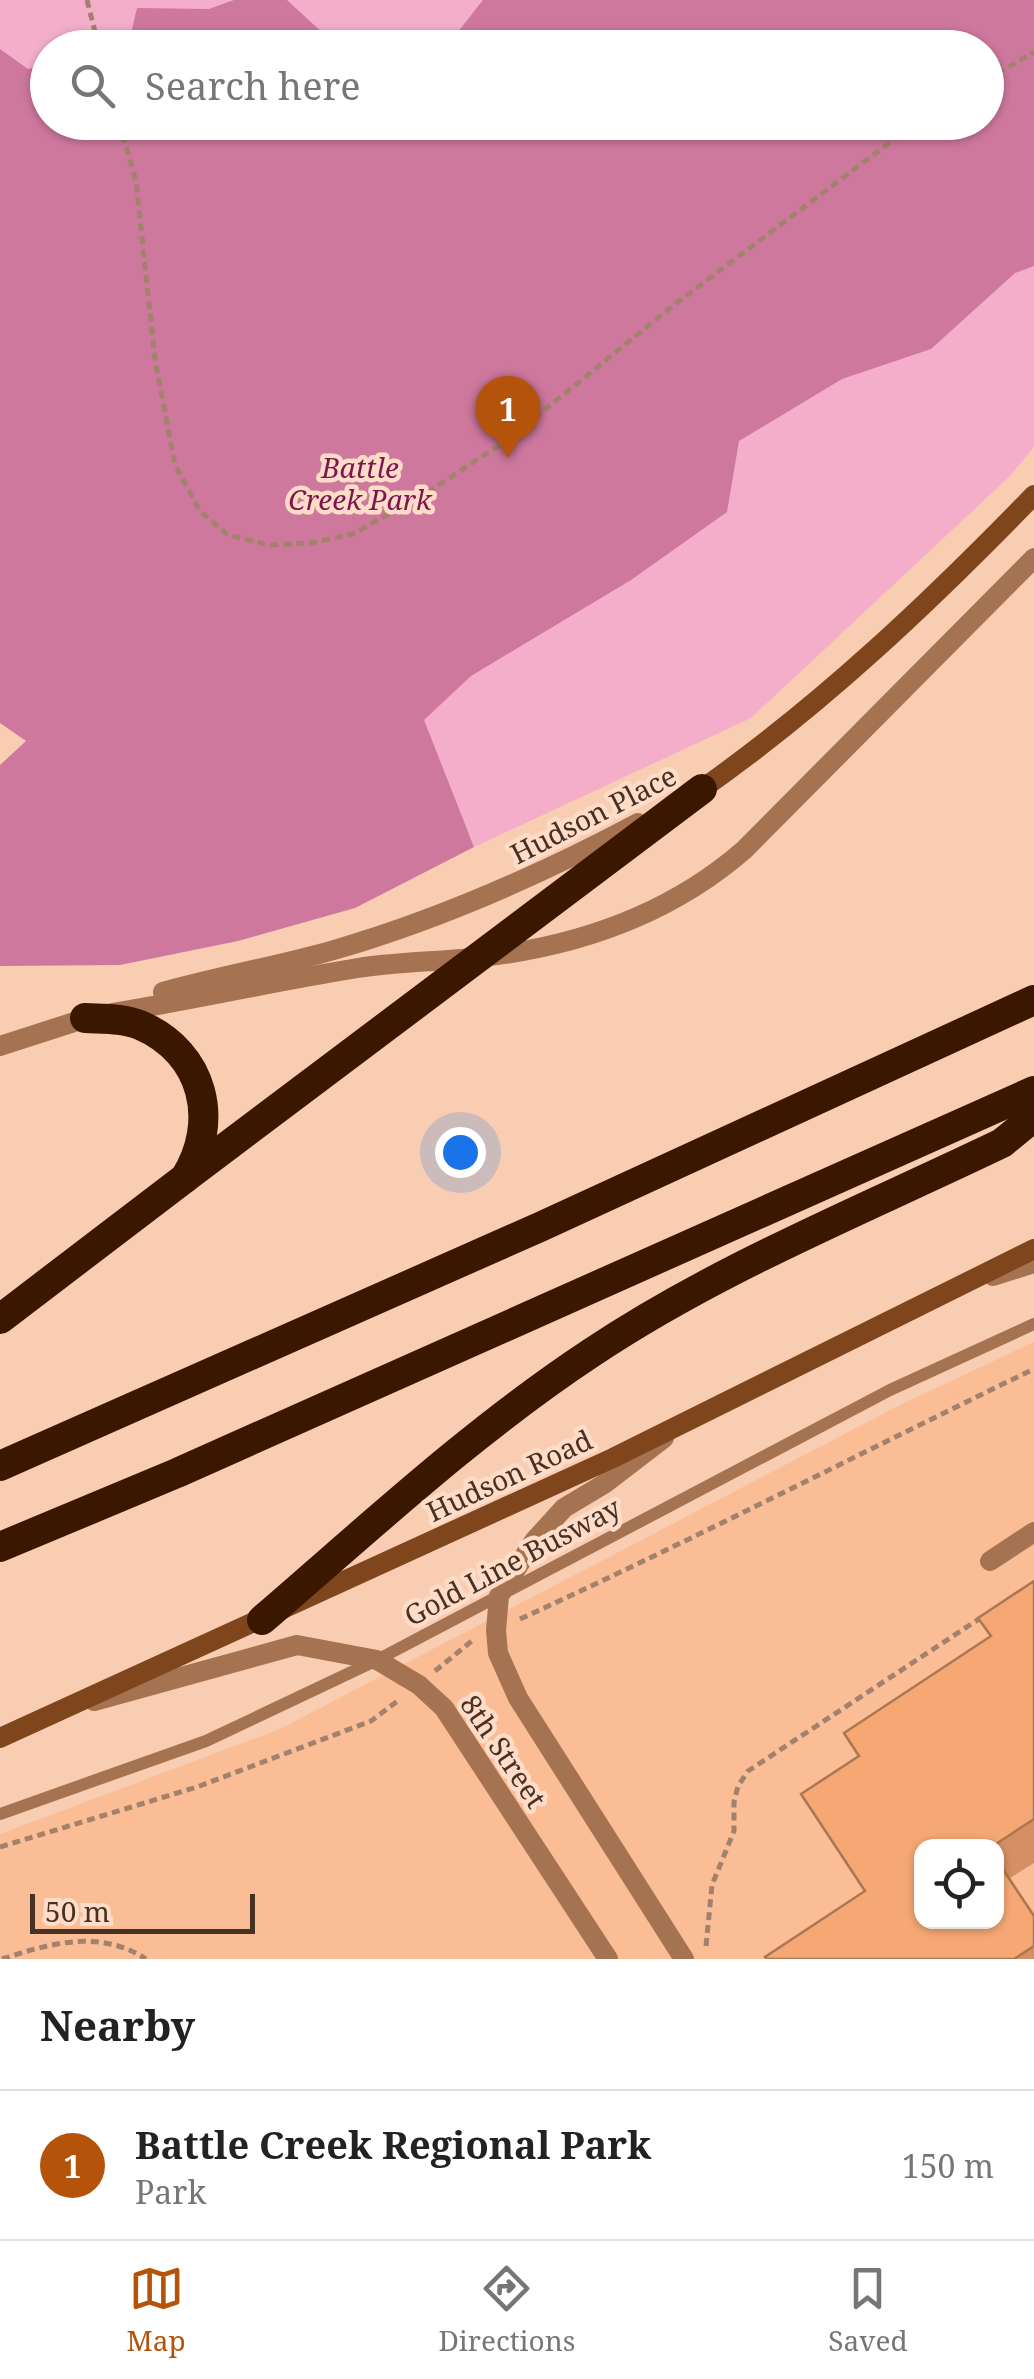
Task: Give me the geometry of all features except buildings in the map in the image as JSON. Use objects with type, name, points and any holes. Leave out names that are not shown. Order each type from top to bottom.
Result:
[{"type":"highway","points":[[0,1320],[702,789]]},
{"type":"highway","points":[[0,1466],[505,1243],[1034,1000]]},
{"type":"highway","points":[[86,1018],[118,1019],[140,1025],[163,1038],[183,1058],[197,1081],[204,1108],[201,1149],[185,1178]]},
{"type":"highway","points":[[0,1547],[177,1473],[1034,1090]]},
{"type":"highway","points":[[262,1620],[428,1476],[594,1350],[746,1266],[1002,1143],[1034,1118]]},
{"type":"street","name":"Hudson Place","points":[[0,1046],[166,991],[336,950],[448,912],[558,866],[702,789],[756,751],[846,677],[1034,495]]},
{"type":"street","name":"Hudson Place","points":[[86,1018],[355,968],[478,958],[579,939],[655,910],[711,877],[768,827],[1034,558]]},
{"type":"street","name":"Hudson Road","points":[[0,1738],[613,1458],[1034,1249]]},
{"type":"street","points":[[944,1291],[1034,1263]]},
{"type":"street","points":[[499,1596],[534,1541],[564,1508],[604,1484],[690,1419]]},
{"type":"street","points":[[990,1561],[1034,1532]]},
{"type":"street","name":"8th Street","points":[[499,1596],[498,1653],[518,1698],[684,1959]]},
{"type":"street","name":"8th Street","points":[[68,1708],[297,1645],[377,1660],[419,1684],[444,1708],[608,1959]]},
{"type":"street","points":[[542,1856],[591,1959]]},
{"type":"lane","name":"Gold Line Busway","points":[[0,1814],[206,1740],[377,1660],[890,1390],[1034,1324]]},
{"type":"path","points":[[87,0],[94,30]]},
{"type":"path","points":[[1004,70],[1034,52]]},
{"type":"path","points":[[124,140],[136,181],[155,360],[174,466],[200,511],[228,535],[269,546],[310,544],[353,534],[428,492],[510,438],[670,308],[893,140]]},
{"type":"path","points":[[705,1959],[712,1885],[734,1831],[734,1802],[748,1770],[986,1614]]},
{"type":"path","points":[[2,1959],[70,1941],[103,1940],[127,1946],[146,1959]]},
{"type":"shaded area","points":[[1034,1342],[1034,1959],[0,1959],[0,1834],[280,1729],[900,1405]]},
{"type":"green space","name":"Battle Creek Park","points":[[0,0],[1034,0],[1034,447],[1010,476],[751,718],[474,847],[468,831],[0,683]]},
{"type":"green space","points":[[234,0],[287,0],[320,30],[132,30],[137,8],[209,9]]},
{"type":"green space","name":"Battle Creek Park","points":[[483,0],[1034,0],[1034,266],[1015,273],[931,349],[842,379],[739,441],[727,512],[631,580],[471,676],[424,720],[474,847],[355,908],[238,941],[120,965],[0,966],[0,765],[26,741],[0,723],[0,49],[30,68],[30,140],[1004,140],[1004,30],[459,30]]},
{"type":"place","name":"Battle Creek Regional Park","points":[[508,458]]}]
